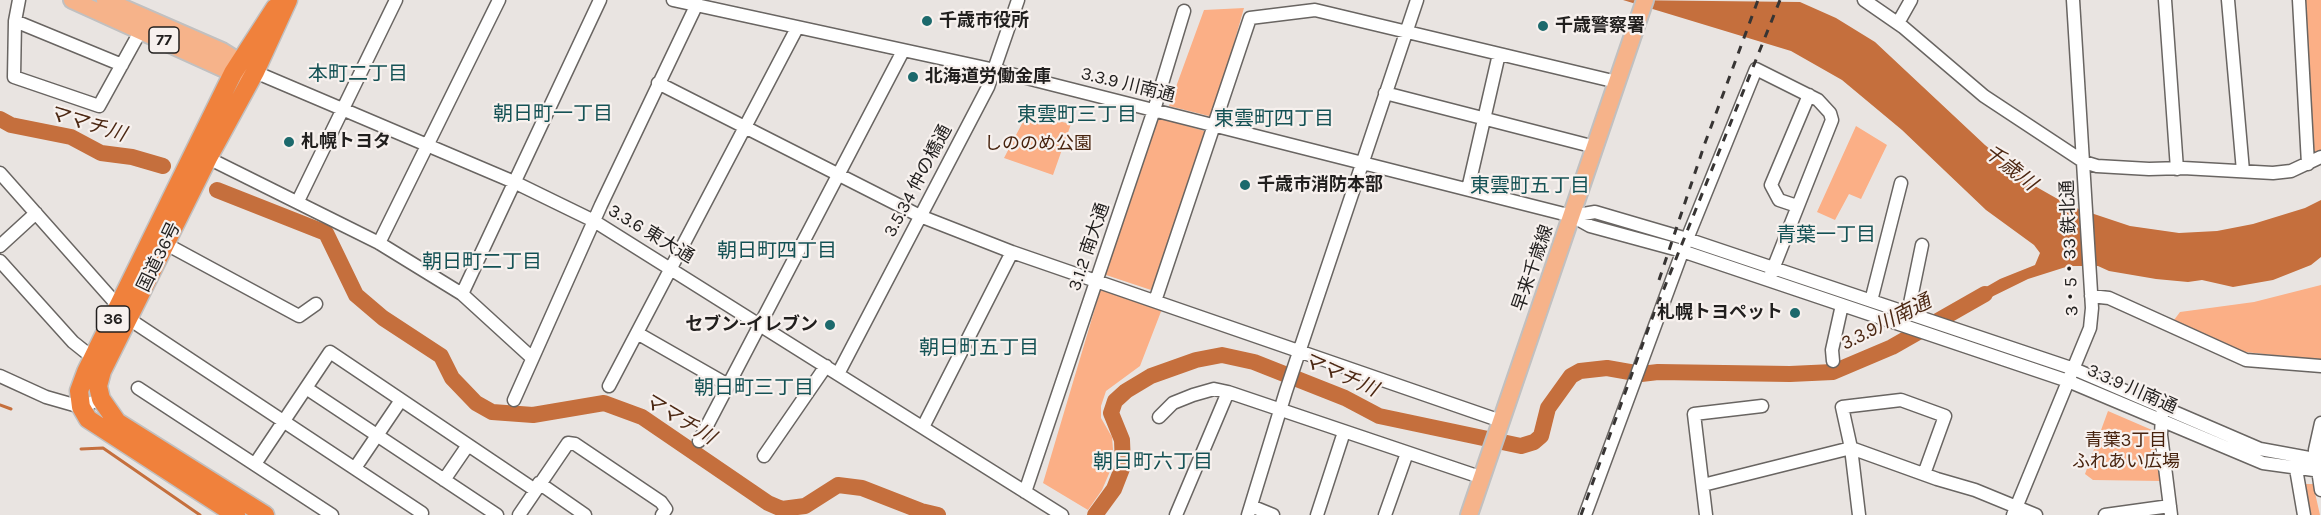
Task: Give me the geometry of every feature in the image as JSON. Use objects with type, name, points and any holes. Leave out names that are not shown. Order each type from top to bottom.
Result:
[{"type":"highway","name":"国道36号","points":[[101,399],[98,386],[102,371],[124,313],[236,68],[280,0]]},
{"type":"highway","name":"国道36号","points":[[81,407],[79,391],[93,357],[124,313],[166,244],[208,158],[255,72],[288,0]]},
{"type":"highway","points":[[101,399],[117,422],[265,515]]},
{"type":"highway","points":[[81,407],[88,419],[236,515]]},
{"type":"main road","name":"77","points":[[72,0],[236,68]]},
{"type":"main road","name":"77","points":[[105,0],[222,51],[236,68]]},
{"type":"main road","name":"早来千歳線","points":[[1469,515],[1645,0]]},
{"type":"main road","points":[[236,68],[255,72]]},
{"type":"street","points":[[19,0],[15,21],[14,77],[99,106],[141,30]]},
{"type":"street","points":[[298,201],[344,111],[396,0]]},
{"type":"street","points":[[379,243],[499,0]]},
{"type":"street","points":[[462,294],[600,0]]},
{"type":"street","name":"3.3.9 川南通","points":[[673,0],[696,3],[797,28],[995,70],[1572,216]]},
{"type":"street","name":"3.5.34 仲の橋通","points":[[838,374],[995,70],[1018,0]]},
{"type":"street","points":[[1273,515],[1249,510],[1286,391],[1417,0]]},
{"type":"street","points":[[1864,0],[1898,23],[1984,96],[2084,162],[2097,166],[2150,170],[2243,171],[2273,174],[2291,171],[2321,157]]},
{"type":"street","points":[[1898,23],[1911,0]]},
{"type":"street","name":"3・5・33 鉄北通","points":[[2015,511],[2090,328],[2086,195],[2073,0]]},
{"type":"street","points":[[2165,0],[2177,169]]},
{"type":"street","points":[[2228,0],[2243,171]]},
{"type":"street","points":[[2299,0],[2308,164]]},
{"type":"street","points":[[514,400],[531,357],[696,3]]},
{"type":"street","points":[[1155,301],[1216,126],[1250,18],[1315,10],[1617,82]]},
{"type":"street","name":"3.1.2 南大通","points":[[1025,492],[1154,110],[1184,11]]},
{"type":"street","points":[[15,21],[122,65]]},
{"type":"street","points":[[609,386],[797,28]]},
{"type":"street","points":[[699,441],[903,51]]},
{"type":"street","points":[[1468,189],[1499,54]]},
{"type":"street","points":[[1585,515],[1685,245],[1756,69],[1818,100],[1830,113],[1832,120],[1771,274]]},
{"type":"street","name":"3.3.6 東大通","points":[[255,72],[514,182],[594,220],[1062,515]]},
{"type":"street","points":[[658,83],[920,216],[1012,252],[1300,350],[1500,424]]},
{"type":"street","points":[[1385,93],[1595,147]]},
{"type":"street","points":[[1797,206],[1779,200],[1771,185],[1809,95]]},
{"type":"street","points":[[208,158],[379,243],[462,294],[531,357]]},
{"type":"street","points":[[0,173],[124,313],[422,513]]},
{"type":"street","points":[[1871,301],[1901,183]]},
{"type":"street","points":[[1572,216],[1595,212],[1771,274],[1871,301],[1908,314],[1922,245]]},
{"type":"street","points":[[0,246],[36,213]]},
{"type":"street","points":[[166,244],[299,316],[316,304]]},
{"type":"street","points":[[923,427],[1012,252]]},
{"type":"street","points":[[0,261],[72,342],[93,357]]},
{"type":"street","points":[[1771,274],[1842,305],[1832,350],[1833,361]]},
{"type":"street","points":[[2090,290],[2246,360],[2321,366]]},
{"type":"street","name":"3.3.9 川南通","points":[[1842,305],[1930,334],[2071,375],[2162,422],[2263,464],[2295,463],[2319,466]]},
{"type":"street","name":"3.3.9 川南通","points":[[1908,314],[2161,407],[2295,463]]},
{"type":"street","points":[[637,333],[728,385]]},
{"type":"street","points":[[255,464],[330,352],[468,445],[585,515]]},
{"type":"street","points":[[764,456],[826,366]]},
{"type":"street","points":[[0,376],[46,397],[81,407],[101,399]]},
{"type":"street","points":[[138,388],[332,515]]},
{"type":"street","points":[[306,388],[497,515]]},
{"type":"street","points":[[1160,417],[1173,403],[1193,394],[1214,389],[1482,478]]},
{"type":"street","points":[[1176,515],[1228,392]]},
{"type":"street","points":[[355,468],[401,400]]},
{"type":"street","points":[[1859,515],[1851,448],[1842,407],[1902,400],[1945,416],[1924,474]]},
{"type":"street","points":[[1706,515],[1694,414],[1762,405]]},
{"type":"street","points":[[2105,515],[2170,511],[2161,435],[2161,407]]},
{"type":"street","points":[[2321,423],[2315,450],[2321,490]]},
{"type":"street","points":[[1317,515],[1344,432]]},
{"type":"street","points":[[519,515],[568,443],[575,444],[661,502],[666,509],[662,515]]},
{"type":"street","points":[[444,480],[468,445]]},
{"type":"street","points":[[1703,485],[1851,448],[1975,490],[2015,511],[2036,515]]},
{"type":"street","points":[[1385,515],[1407,453]]},
{"type":"street","points":[[2295,463],[2304,515]]},
{"type":"green space","points":[[2304,0],[2321,0],[2321,153],[2312,152]]},
{"type":"green space","points":[[1244,8],[1213,117],[1169,106],[1204,10]]},
{"type":"green space","name":"しののめ公園","points":[[1027,114],[1071,124],[1053,175],[1004,158]]},
{"type":"green space","points":[[1156,117],[1208,132],[1154,291],[1103,274]]},
{"type":"green space","points":[[1856,126],[1887,145],[1861,199],[1849,194],[1835,220],[1817,212]]},
{"type":"green space","points":[[2321,285],[2321,360],[2245,352],[2174,320],[2180,312],[2254,302]]},
{"type":"green space","points":[[1101,288],[1162,309],[1140,366],[1106,391],[1101,406],[1101,418],[1112,437],[1114,462],[1102,490],[1088,510],[1043,483]]},
{"type":"green space","name":"青葉3丁目 ふれあい広場","points":[[2108,411],[2152,430],[2161,481],[2093,480],[2085,474]]},
{"type":"green space","points":[[2302,484],[2313,484],[2320,515],[2308,515]]},
{"type":"water","name":"千歳川","points":[[1623,0],[1800,2],[1836,18],[1875,42],[1985,145],[2033,185],[2070,206],[2130,226],[2179,233],[2217,231],[2253,224],[2305,208],[2321,200],[2321,257],[2311,265],[2273,280],[2233,287],[2202,280],[2188,282],[2156,279],[2109,271],[2098,266],[2069,266],[2028,279],[1969,308],[1962,301],[2000,279],[2035,265],[2040,253],[2034,245],[1986,210],[1902,130],[1842,80],[1791,51]]},
{"type":"waterway","name":"ママチ川","points":[[0,119],[11,125],[71,137],[101,153],[132,157],[163,166]]},
{"type":"waterway","name":"ママチ川","points":[[217,190],[326,233],[356,295],[383,318],[441,356],[452,378],[476,403],[492,412],[533,415],[604,403],[642,417],[768,503],[782,509],[805,506],[838,485],[862,488],[921,511],[938,515]]},
{"type":"waterway","name":"ママチ川","points":[[1095,515],[1114,489],[1123,466],[1122,440],[1111,413],[1115,401],[1126,391],[1151,376],[1196,360],[1222,355],[1254,362],[1345,398],[1379,416],[1521,446],[1534,442],[1541,436],[1548,408],[1571,376],[1580,371],[1607,368],[1641,374],[1658,372],[1790,374],[1833,372],[1892,347],[1985,294]]},
{"type":"waterway","points":[[0,405],[11,409]]},
{"type":"waterway","points":[[81,449],[103,448],[200,515]]},
{"type":"railway","points":[[1659,280],[1705,143],[1758,0]]},
{"type":"railway","points":[[1581,515],[1651,321],[1780,0]]},
{"type":"place","name":"千歳市役所","points":[[927,21]]},
{"type":"place","name":"千歳警察署","points":[[1543,26]]},
{"type":"place","name":"北海道労働金庫","points":[[913,77]]},
{"type":"place","name":"札幌トヨタ","points":[[289,142]]},
{"type":"place","name":"千歳市消防本部","points":[[1245,185]]},
{"type":"place","name":"札幌トヨペット","points":[[1795,313]]},
{"type":"place","name":"セブン-イレブン","points":[[830,325]]},
{"type":"district","name":"本町二丁目","points":[[358,74]]},
{"type":"district","name":"朝日町一丁目","points":[[553,114]]},
{"type":"district","name":"東雲町三丁目","points":[[1077,115]]},
{"type":"district","name":"東雲町四丁目","points":[[1274,119]]},
{"type":"district","name":"東雲町五丁目","points":[[1530,186]]},
{"type":"district","name":"青葉一丁目","points":[[1826,235]]},
{"type":"district","name":"朝日町四丁目","points":[[777,251]]},
{"type":"district","name":"朝日町二丁目","points":[[482,262]]},
{"type":"district","name":"朝日町五丁目","points":[[979,348]]},
{"type":"district","name":"朝日町三丁目","points":[[754,388]]},
{"type":"district","name":"朝日町六丁目","points":[[1153,462]]},
{"type":"water label","name":"3.3.9川南通","points":[[1886,323]]}]
